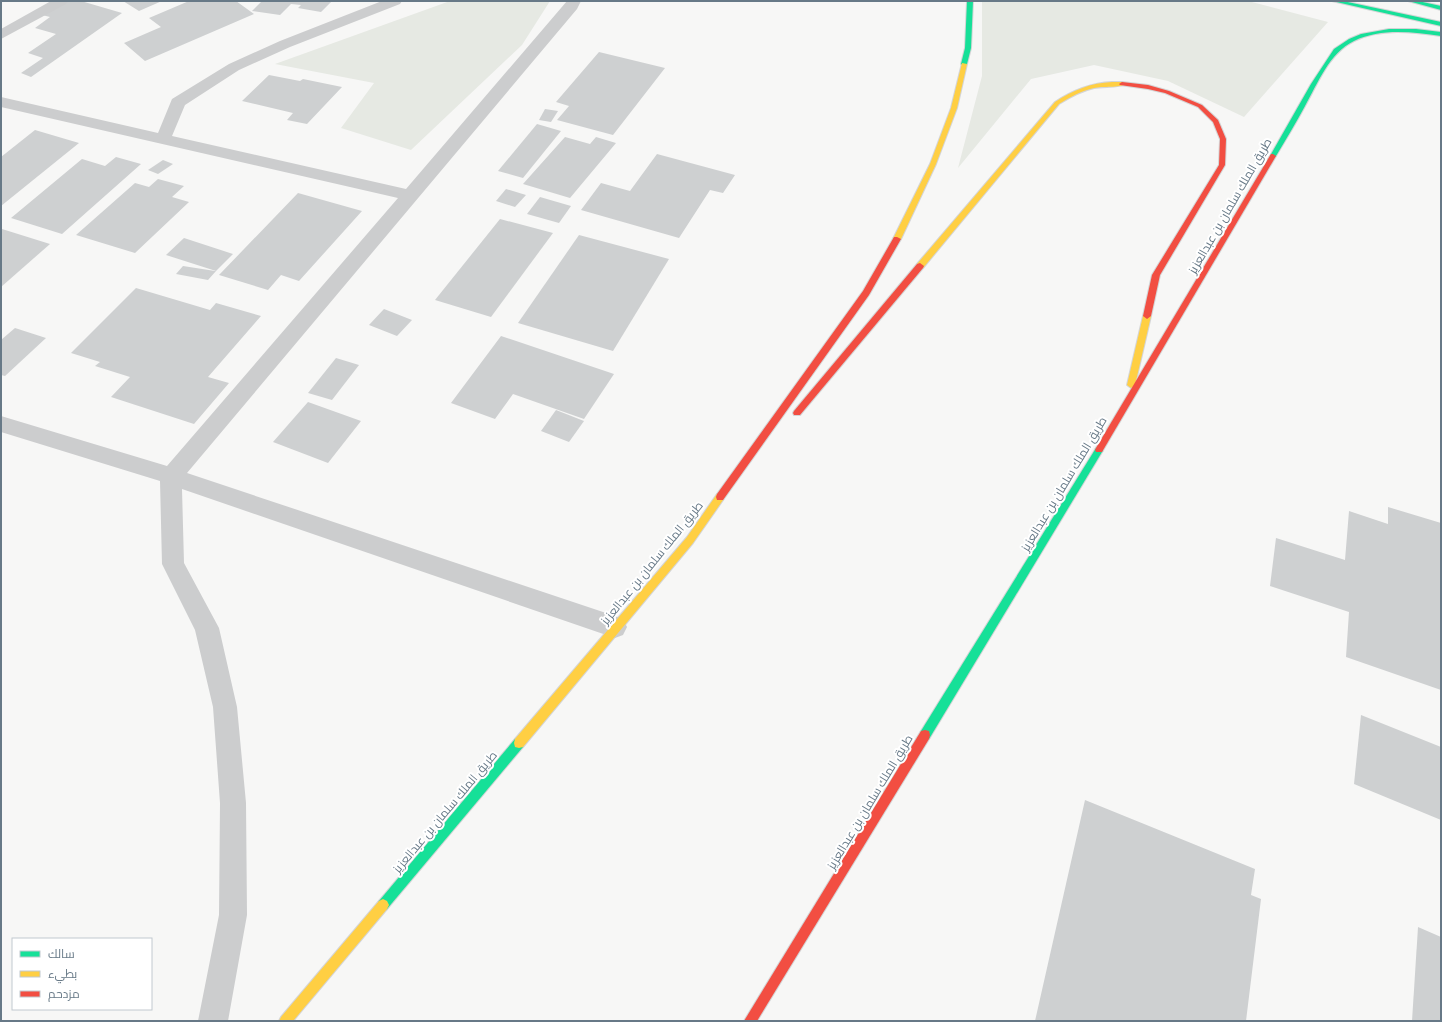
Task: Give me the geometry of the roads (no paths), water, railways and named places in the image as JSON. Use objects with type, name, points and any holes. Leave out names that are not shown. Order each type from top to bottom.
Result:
[{"type":"main road","name":"طريق الملك سلمان بن عبدالعزيز","points":[[285,1021],[690,540],[866,293],[901,233],[933,164],[954,108],[968,48],[970,1]]},
{"type":"main road","points":[[1335,1],[1441,24]]},
{"type":"main road","points":[[1411,1],[1441,8]]},
{"type":"main road","name":"طريق الملك سلمان بن عبدالعزيز","points":[[750,1021],[1126,406],[1327,63],[1340,47],[1363,35],[1392,31],[1420,31],[1441,34]]},
{"type":"main road","points":[[792,419],[1057,103],[1077,90],[1098,85],[1119,83],[1141,85],[1168,92],[1194,103],[1212,116],[1222,133],[1225,149],[1222,164],[1156,275],[1126,406]]},
{"type":"main road","points":[[690,540],[766,449]]},
{"type":"street","points":[[1,35],[61,1]]},
{"type":"street","points":[[164,139],[178,102],[234,67],[285,44],[395,1]]},
{"type":"street","points":[[213,1021],[233,915],[233,803],[225,707],[207,628],[172,564],[171,476],[572,6],[574,1]]},
{"type":"street","points":[[1,102],[410,195]]},
{"type":"street","points":[[1,424],[171,476],[616,627]]}]
